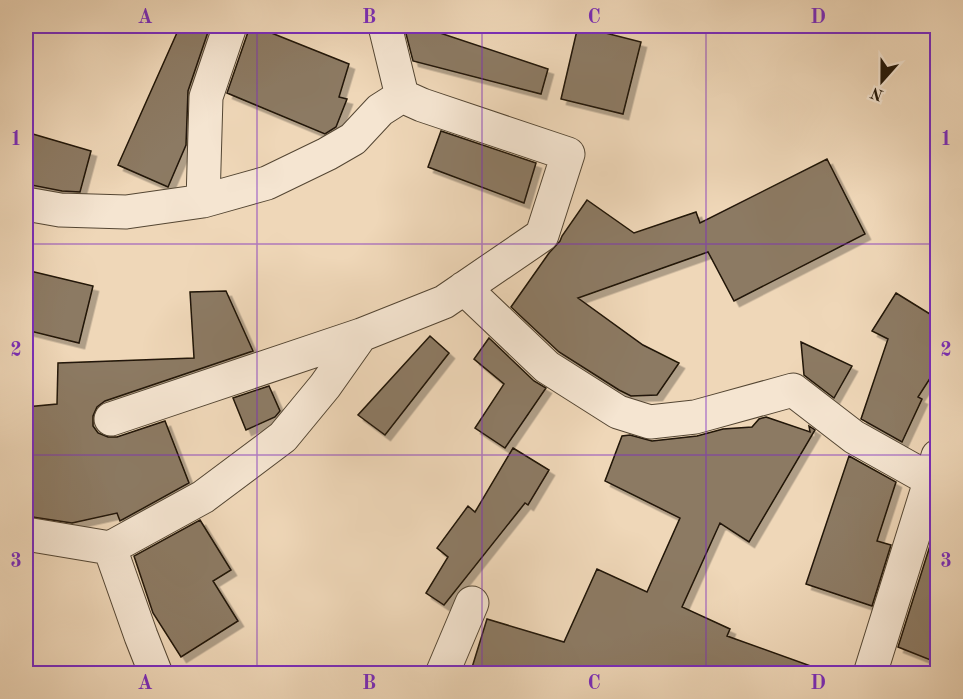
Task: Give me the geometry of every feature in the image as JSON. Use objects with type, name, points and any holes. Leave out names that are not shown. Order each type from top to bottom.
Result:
[{"type":"street","points":[[203,201],[206,97],[230,26]]},
{"type":"street","points":[[385,26],[402,96]]},
{"type":"street","points":[[26,204],[60,210],[126,212],[203,201],[267,183],[353,139],[380,110],[402,96]]},
{"type":"street","points":[[111,419],[361,335],[444,302],[542,235],[568,154],[422,105],[402,96]]},
{"type":"street","points":[[464,288],[547,367],[618,412],[651,422],[695,417],[793,390],[854,437],[933,467],[870,674]]},
{"type":"street","points":[[26,534],[110,548],[203,497],[283,437],[325,386],[361,335]]},
{"type":"street","points":[[110,548],[156,674]]},
{"type":"street","points":[[442,674],[472,603]]},
{"type":"building","points":[[180,26],[210,26],[188,91],[186,145],[168,187],[118,165]]},
{"type":"building","points":[[248,26],[254,26],[349,64],[339,97],[347,99],[336,127],[325,134],[227,93]]},
{"type":"building","points":[[404,26],[419,26],[548,69],[541,94],[413,61]]},
{"type":"building","points":[[578,26],[641,42],[623,114],[561,99]]},
{"type":"building","points":[[441,131],[536,163],[524,203],[428,167]]},
{"type":"building","points":[[26,132],[91,151],[80,192],[26,184]]},
{"type":"building","points":[[827,159],[865,234],[734,301],[708,252],[578,298],[643,345],[679,363],[657,395],[631,396],[619,390],[559,352],[511,307],[587,200],[634,233],[696,212],[700,223]]},
{"type":"building","points":[[26,270],[93,286],[79,343],[26,330]]},
{"type":"building","points":[[226,291],[253,351],[105,401],[97,407],[93,416],[93,426],[98,433],[108,437],[117,437],[165,421],[189,483],[120,521],[117,513],[72,523],[26,516],[26,407],[57,404],[58,363],[194,358],[190,292]]},
{"type":"building","points":[[896,293],[938,319],[938,366],[918,397],[922,399],[902,442],[861,419],[888,339],[872,331]]},
{"type":"building","points":[[430,336],[449,353],[385,435],[358,415]]},
{"type":"building","points":[[489,338],[534,381],[546,388],[505,448],[475,428],[504,384],[474,359]]},
{"type":"building","points":[[801,342],[852,366],[834,398],[804,375]]},
{"type":"building","points":[[269,386],[280,411],[275,417],[246,430],[233,398]]},
{"type":"building","points":[[766,417],[810,432],[809,426],[815,430],[749,542],[720,523],[682,607],[730,629],[727,636],[819,669],[818,674],[470,674],[487,619],[564,642],[597,569],[647,592],[680,518],[605,481],[622,436],[630,435],[652,441],[697,436],[723,429],[752,427],[759,419]]},
{"type":"building","points":[[513,448],[549,470],[528,505],[525,503],[444,605],[426,593],[448,557],[437,548],[468,506],[475,512]]},
{"type":"building","points":[[849,456],[896,482],[877,541],[891,545],[872,606],[806,584]]},
{"type":"building","points":[[200,520],[231,570],[213,581],[238,621],[181,657],[153,613],[134,556]]},
{"type":"building","points":[[934,533],[938,533],[938,663],[898,647]]}]
